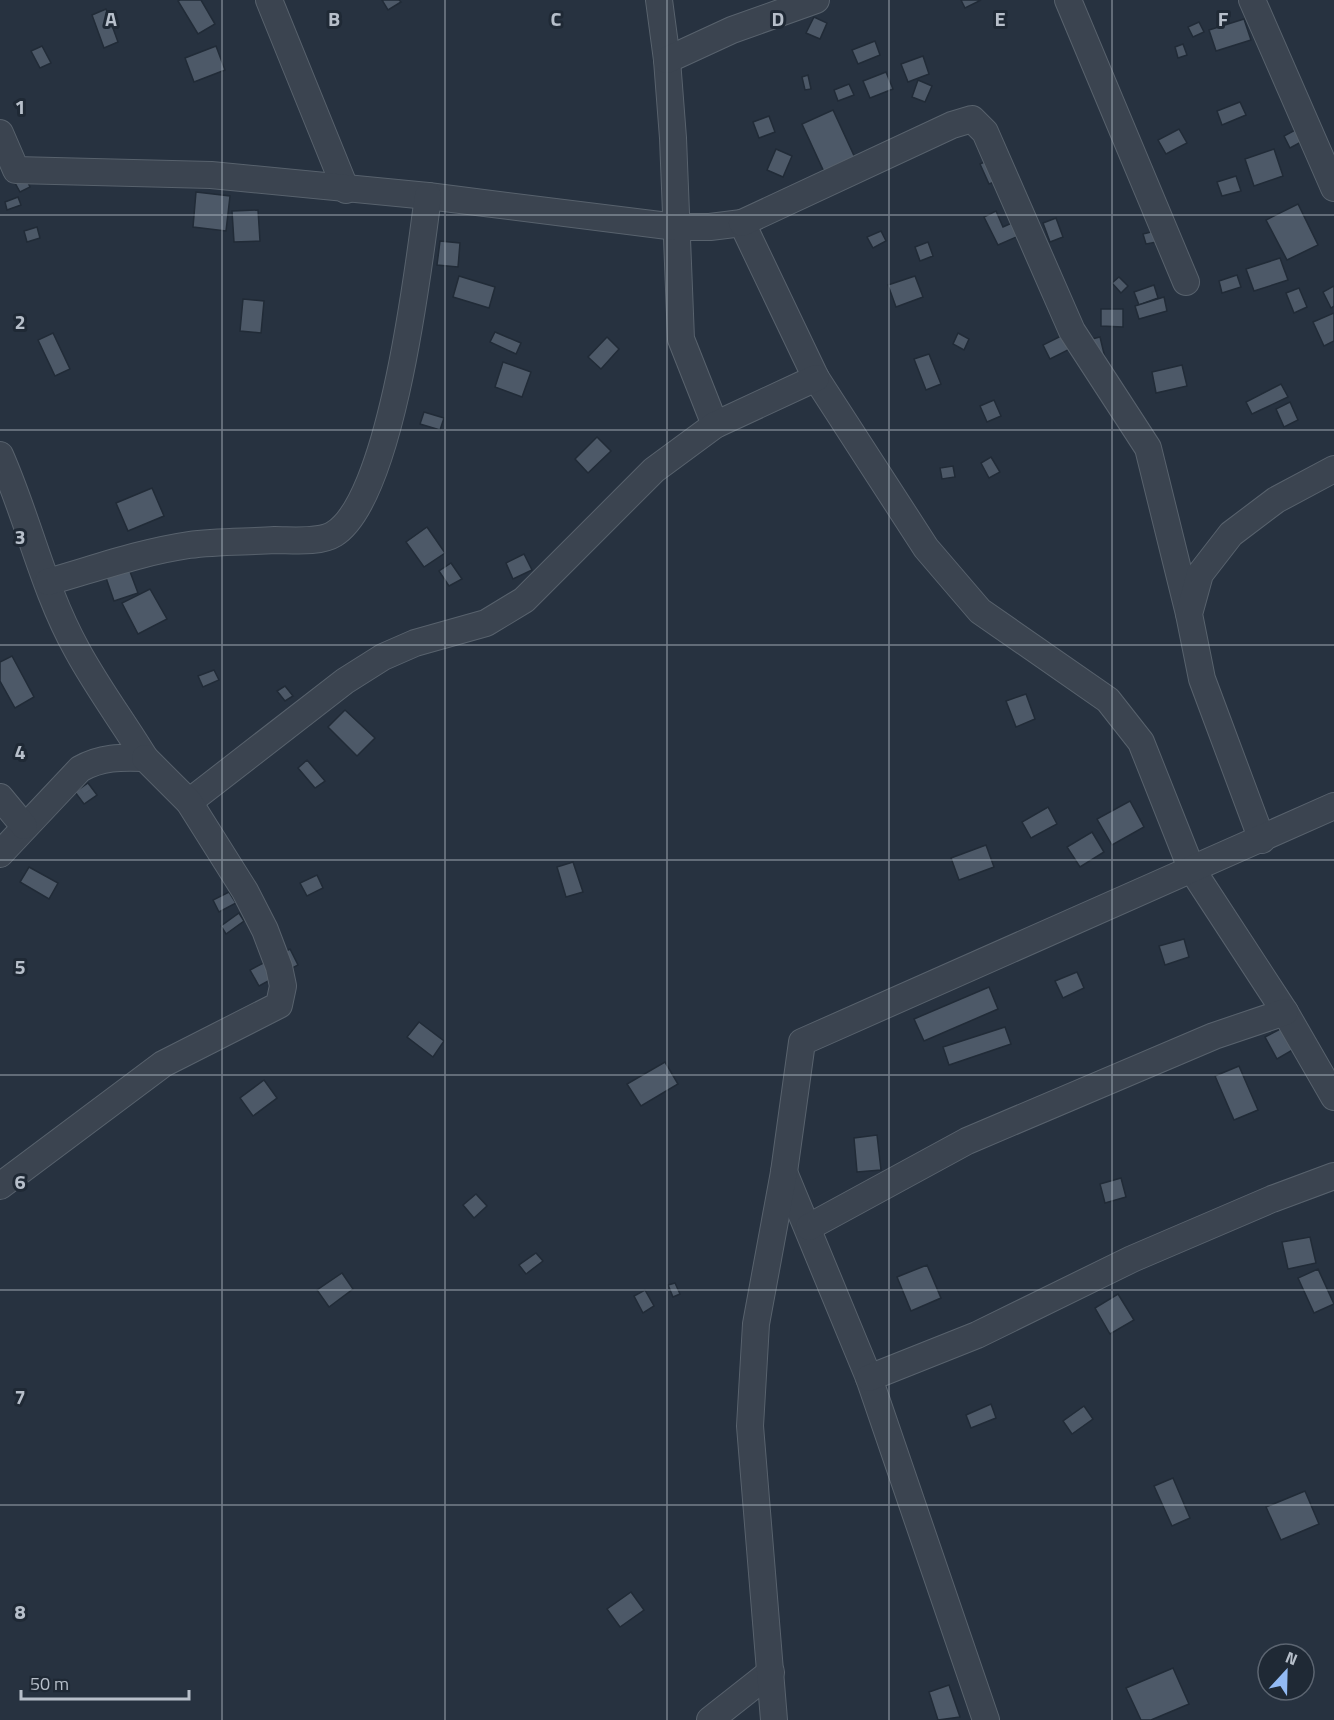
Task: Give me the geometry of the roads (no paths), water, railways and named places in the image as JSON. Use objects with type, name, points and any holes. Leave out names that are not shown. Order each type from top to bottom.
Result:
[{"type":"street","points":[[269,0],[346,190]]},
{"type":"street","points":[[658,0],[667,60],[681,339],[715,425]]},
{"type":"street","points":[[667,60],[732,30],[816,0]]},
{"type":"street","points":[[1068,0],[1186,282]]},
{"type":"street","points":[[1252,0],[1334,188]]},
{"type":"street","points":[[0,133],[8,173],[211,175],[346,190],[428,196],[676,227],[710,227],[742,223],[952,125],[972,119],[985,132],[1072,331],[1148,448],[1189,614],[1202,679],[1262,840]]},
{"type":"street","points":[[48,582],[191,544],[313,538],[334,534],[354,512],[371,482],[381,449],[411,324],[428,196]]},
{"type":"street","points":[[742,223],[816,378],[926,548],[980,611],[1108,700],[1141,742],[1191,868],[1285,1012],[1334,1097]]},
{"type":"street","points":[[189,802],[345,681],[383,657],[414,643],[486,623],[524,600],[654,470],[715,425],[816,378]]},
{"type":"street","points":[[0,455],[15,488],[48,582],[76,650],[145,758],[189,802],[245,891],[266,930],[283,986],[279,1005],[163,1064],[0,1186]]},
{"type":"street","points":[[1189,614],[1200,574],[1231,534],[1276,500],[1334,468]]},
{"type":"street","points":[[0,854],[80,769],[94,761],[116,757],[145,758]]},
{"type":"street","points":[[0,796],[24,826]]},
{"type":"street","points":[[774,1720],[750,1426],[756,1324],[784,1172],[802,1041],[1191,868],[1262,840],[1334,806]]},
{"type":"street","points":[[809,1227],[967,1141],[1214,1036],[1285,1012]]},
{"type":"street","points":[[784,1172],[809,1227],[869,1378],[986,1720]]},
{"type":"street","points":[[869,1378],[978,1335],[1132,1259],[1272,1199],[1334,1176]]},
{"type":"street","points":[[710,1720],[771,1672]]}]
